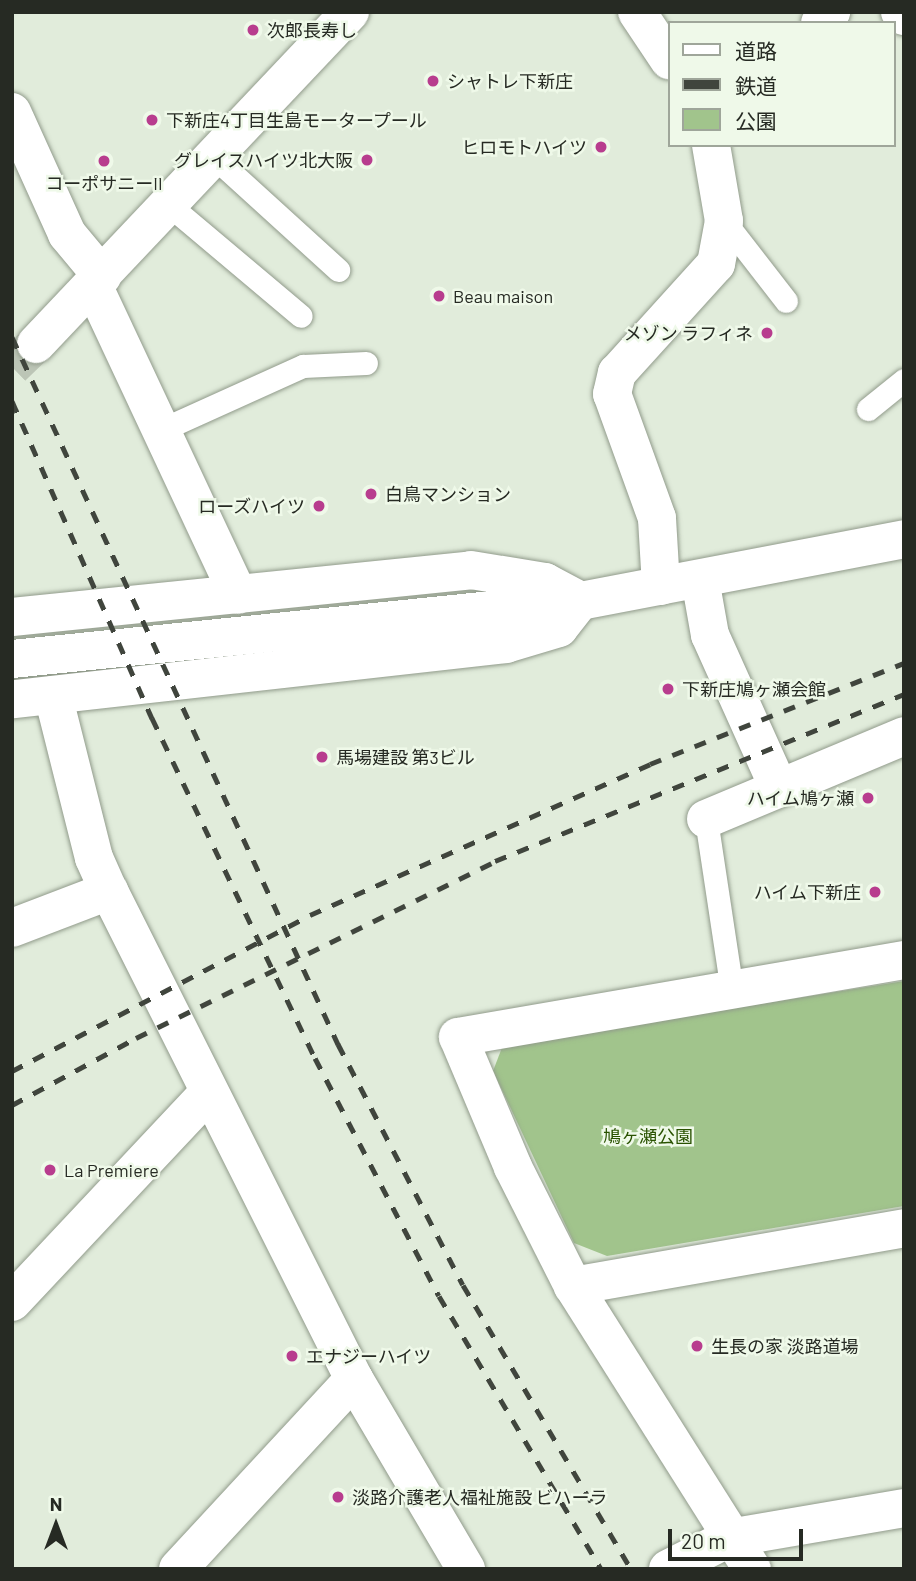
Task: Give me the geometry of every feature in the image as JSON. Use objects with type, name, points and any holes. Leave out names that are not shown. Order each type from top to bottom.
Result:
[{"type":"street","points":[[36,344],[350,12]]},
{"type":"street","points":[[637,12],[668,58]]},
{"type":"street","points":[[900,12],[904,16]]},
{"type":"street","points":[[12,112],[67,233],[98,280],[162,430],[239,595]]},
{"type":"street","points":[[661,586],[657,519],[612,394],[617,373],[716,264],[724,221],[711,147]]},
{"type":"street","points":[[12,659],[580,601],[904,539]]},
{"type":"street","points":[[12,617],[471,570],[545,582],[580,601]]},
{"type":"street","points":[[700,579],[709,635],[778,786]]},
{"type":"street","points":[[12,699],[506,644],[559,628],[580,601]]},
{"type":"street","points":[[53,695],[94,858],[108,891],[207,1094],[354,1379],[466,1569]]},
{"type":"street","points":[[706,819],[778,786],[904,736]]},
{"type":"street","points":[[12,928],[108,891]]},
{"type":"street","points":[[752,1569],[729,1538],[573,1286],[513,1167],[458,1037],[904,960]]},
{"type":"street","points":[[12,1301],[207,1094]]},
{"type":"street","points":[[573,1286],[904,1228]]},
{"type":"street","points":[[178,1569],[354,1379]]},
{"type":"street","points":[[668,1569],[729,1538],[904,1507]]},
{"type":"lane","points":[[214,157],[338,270]]},
{"type":"lane","points":[[169,205],[301,316]]},
{"type":"lane","points":[[724,221],[786,301]]},
{"type":"lane","points":[[162,430],[303,366],[366,363]]},
{"type":"lane","points":[[868,409],[904,380]]},
{"type":"lane","points":[[706,819],[732,990]]},
{"type":"green space","name":"鳩ヶ瀬公園","points":[[904,981],[904,1206],[607,1256],[574,1243],[493,1071],[503,1045]]},
{"type":"tunnel","points":[[12,367],[36,344]]},
{"type":"railway","points":[[12,337],[338,1044],[463,1285],[631,1569]]},
{"type":"railway","points":[[12,401],[152,718],[315,1058],[439,1296],[601,1569]]},
{"type":"railway","points":[[12,1071],[310,915],[650,764],[904,663]]},
{"type":"railway","points":[[12,1105],[136,1038],[495,861],[904,694]]},
{"type":"place","name":"次郎長寿し","points":[[253,30]]},
{"type":"place","name":"シャトレ下新庄","points":[[433,81]]},
{"type":"place","name":"下新庄4丁目生島モータープール","points":[[152,120]]},
{"type":"place","name":"ヒロモトハイツ","points":[[601,147]]},
{"type":"place","name":"グレイスハイツ北大阪","points":[[367,160]]},
{"type":"place","name":"コーポサニーII","points":[[104,161]]},
{"type":"place","name":"Beau maison","points":[[439,296]]},
{"type":"place","name":"メゾン ラフィネ","points":[[767,333]]},
{"type":"place","name":"白鳥マンション","points":[[371,494]]},
{"type":"place","name":"ローズハイツ","points":[[319,506]]},
{"type":"place","name":"下新庄鳩ヶ瀬会館","points":[[668,689]]},
{"type":"place","name":"馬場建設 第3ビル","points":[[322,757]]},
{"type":"place","name":"ハイム鳩ヶ瀬","points":[[868,798]]},
{"type":"place","name":"ハイム下新庄","points":[[875,892]]},
{"type":"place","name":"La Premiere","points":[[50,1170]]},
{"type":"place","name":"生長の家 淡路道場","points":[[697,1346]]},
{"type":"place","name":"エナジーハイツ","points":[[292,1356]]},
{"type":"place","name":"淡路介護老人福祉施設 ビハーラ","points":[[338,1497]]}]
